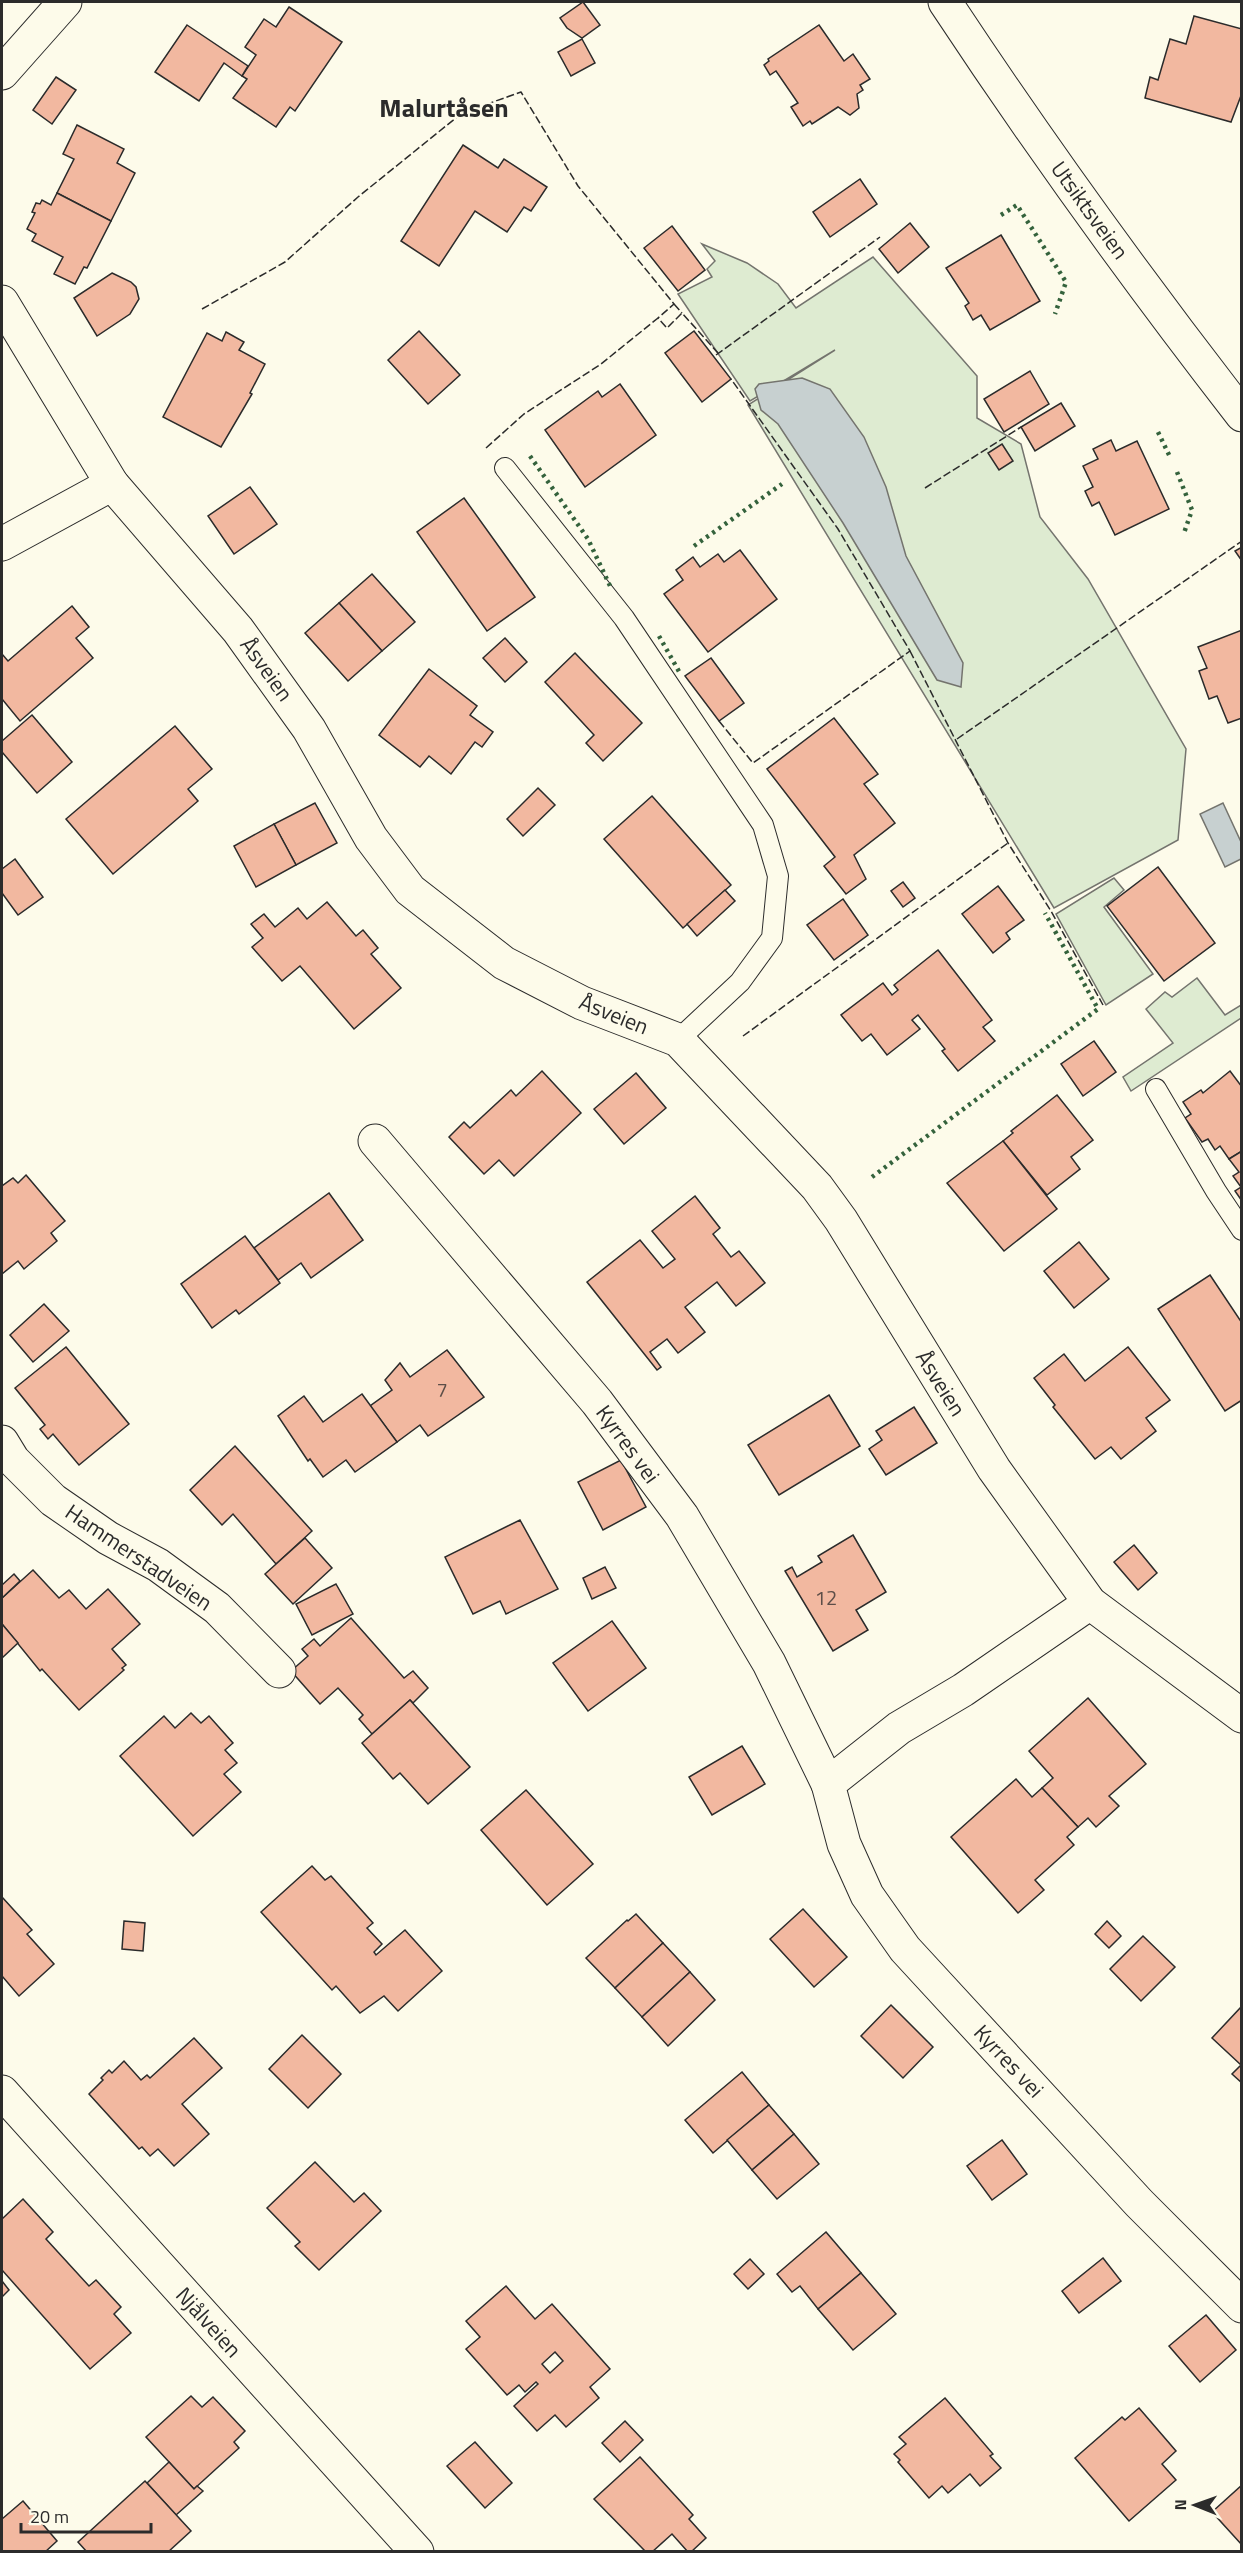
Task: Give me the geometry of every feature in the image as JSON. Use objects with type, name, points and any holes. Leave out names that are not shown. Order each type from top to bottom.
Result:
[{"type":"street","points":[[2,73],[65,2]]},
{"type":"street","name":"Utsiktsveien","points":[[945,2],[1003,89],[1178,332],[1242,415]]},
{"type":"street","name":"Åsveien","points":[[2,302],[112,484],[238,630],[309,729],[371,838],[410,890],[504,963],[582,1003],[678,1040],[817,1187],[841,1220],[994,1469],[1090,1603],[1242,1716]]},
{"type":"street","points":[[2,544],[112,484]]},
{"type":"street","name":"Kyrres vei","points":[[375,1142],[597,1402],[682,1516],[769,1663],[828,1784],[844,1844],[867,1895],[905,1948],[1139,2203],[1242,2306]]},
{"type":"street","name":"Hammerstadveien","points":[[2,1442],[13,1460],[53,1500],[108,1538],[158,1565],[217,1608],[279,1671]]},
{"type":"street","points":[[828,1784],[899,1728],[963,1690],[1090,1603]]},
{"type":"street","name":"Njålveien","points":[[2,2092],[417,2552]]},
{"type":"lane","points":[[505,468],[624,618],[763,825],[778,876],[772,938],[740,982],[678,1040]]},
{"type":"lane","points":[[1156,1089],[1216,1191],[1242,1230]]},
{"type":"green space","points":[[702,244],[747,263],[778,284],[796,308],[873,257],[977,376],[977,418],[1021,444],[1040,517],[1088,579],[1186,749],[1178,840],[1054,908],[748,405],[835,350],[750,401],[678,294],[712,277],[707,269],[715,261]]},
{"type":"green space","points":[[1114,878],[1124,890],[1104,907],[1153,974],[1106,1005],[1056,914]]},
{"type":"green space","points":[[1197,978],[1225,1015],[1241,1005],[1241,1018],[1131,1091],[1123,1077],[1173,1043],[1146,1009],[1165,992],[1172,997]]},
{"type":"shaded area","points":[[802,378],[830,389],[864,437],[886,487],[906,556],[963,663],[961,687],[937,680],[843,523],[778,424],[761,410],[755,389],[759,384]]},
{"type":"shaded area","points":[[1223,803],[1241,842],[1241,859],[1225,867],[1200,814]]},
{"type":"building","points":[[583,2],[600,25],[582,38],[567,28],[560,18]]},
{"type":"building","points":[[289,7],[342,42],[295,111],[290,107],[276,127],[233,98],[247,79],[242,76],[256,55],[245,47],[264,19],[276,27]]},
{"type":"building","points":[[1194,16],[1242,29],[1242,93],[1231,122],[1145,98],[1150,77],[1158,80],[1170,39],[1186,44]]},
{"type":"building","points":[[187,25],[248,66],[242,76],[224,63],[199,101],[155,72]]},
{"type":"building","points":[[819,25],[844,61],[853,54],[870,79],[860,85],[863,90],[857,94],[859,108],[850,115],[838,107],[812,124],[810,121],[803,126],[791,107],[798,103],[776,71],[770,75],[764,65],[769,61],[768,59]]},
{"type":"building","points":[[582,39],[595,63],[571,76],[558,52]]},
{"type":"building","points":[[56,77],[76,90],[52,124],[33,110]]},
{"type":"building","points":[[77,125],[124,149],[117,163],[135,173],[111,221],[57,193],[74,159],[63,154]]},
{"type":"building","points":[[463,145],[498,168],[504,159],[547,187],[531,211],[524,207],[507,232],[475,211],[439,266],[401,241]]},
{"type":"building","points":[[860,179],[877,204],[830,237],[813,212]]},
{"type":"building","points":[[57,193],[111,221],[87,268],[84,267],[75,284],[54,274],[63,257],[32,241],[36,234],[27,229],[35,213],[32,212],[36,203],[40,204],[42,200],[51,205]]},
{"type":"building","points":[[910,223],[929,247],[898,273],[879,249]]},
{"type":"building","points":[[672,226],[705,270],[678,291],[644,248]]},
{"type":"building","points":[[1001,235],[1040,301],[990,330],[981,315],[973,320],[965,306],[969,303],[946,268]]},
{"type":"building","points":[[112,273],[131,282],[136,287],[139,299],[130,314],[97,336],[74,298]]},
{"type":"building","points":[[419,331],[460,375],[428,404],[388,360]]},
{"type":"building","points":[[694,331],[731,379],[702,402],[665,353]]},
{"type":"building","points":[[226,332],[244,342],[239,350],[265,364],[250,393],[252,394],[221,447],[163,417],[207,333],[222,341]]},
{"type":"building","points":[[1030,371],[1049,404],[1004,432],[984,399]]},
{"type":"building","points":[[620,384],[656,435],[585,487],[545,430],[598,391],[602,397]]},
{"type":"building","points":[[1061,403],[1075,426],[1035,451],[1021,427]]},
{"type":"building","points":[[1111,440],[1116,451],[1137,441],[1169,509],[1115,535],[1099,502],[1092,506],[1085,491],[1093,487],[1083,466],[1098,459],[1093,449]]},
{"type":"building","points":[[1002,444],[1013,461],[999,470],[988,453]]},
{"type":"building","points":[[250,487],[277,524],[234,554],[208,516]]},
{"type":"building","points":[[464,498],[535,597],[487,631],[417,532]]},
{"type":"building","points":[[1242,547],[1242,561],[1235,551]]},
{"type":"building","points":[[740,550],[777,599],[708,652],[664,594],[683,580],[676,570],[693,557],[700,567],[718,554],[724,562]]},
{"type":"building","points":[[372,574],[415,622],[382,651],[339,603]]},
{"type":"building","points":[[339,603],[382,651],[348,681],[305,633]]},
{"type":"building","points":[[72,606],[89,627],[76,638],[93,658],[20,721],[2,699],[2,654],[8,661]]},
{"type":"building","points":[[1242,630],[1242,718],[1228,723],[1217,696],[1209,699],[1199,671],[1207,668],[1198,647]]},
{"type":"building","points":[[505,638],[527,662],[505,682],[483,658]]},
{"type":"building","points":[[575,653],[642,723],[603,761],[586,743],[594,735],[545,682]]},
{"type":"building","points":[[711,658],[744,703],[719,721],[685,676]]},
{"type":"building","points":[[429,669],[477,706],[470,715],[493,732],[482,747],[475,742],[451,774],[429,756],[420,767],[379,735]]},
{"type":"building","points":[[32,715],[72,762],[37,793],[2,752],[2,741]]},
{"type":"building","points":[[834,718],[878,774],[864,784],[895,823],[854,855],[866,879],[846,894],[824,866],[835,857],[767,769]]},
{"type":"building","points":[[175,726],[212,769],[188,789],[198,801],[113,874],[66,819]]},
{"type":"building","points":[[538,788],[555,805],[523,836],[507,819]]},
{"type":"building","points":[[652,796],[731,885],[683,928],[604,839]]},
{"type":"building","points":[[315,803],[337,843],[296,865],[274,824]]},
{"type":"building","points":[[274,824],[296,865],[256,887],[234,846]]},
{"type":"building","points":[[15,859],[43,897],[18,915],[2,893],[2,869]]},
{"type":"building","points":[[1158,867],[1215,943],[1164,981],[1107,906]]},
{"type":"building","points":[[903,882],[915,898],[903,907],[891,891]]},
{"type":"building","points":[[998,886],[1024,920],[1006,933],[1010,939],[993,953],[962,914]]},
{"type":"building","points":[[725,890],[735,901],[697,936],[687,924]]},
{"type":"building","points":[[843,899],[868,935],[834,960],[807,925]]},
{"type":"building","points":[[327,902],[356,936],[363,930],[378,948],[371,954],[401,988],[354,1029],[300,966],[282,981],[252,947],[263,938],[251,924],[264,914],[275,927],[298,908],[307,919]]},
{"type":"building","points":[[938,950],[992,1020],[983,1027],[995,1041],[958,1071],[942,1051],[945,1049],[918,1015],[912,1020],[920,1029],[887,1055],[871,1034],[862,1041],[841,1015],[883,983],[892,995],[898,990],[894,985]]},
{"type":"building","points":[[1094,1041],[1116,1072],[1083,1096],[1061,1064]]},
{"type":"building","points":[[542,1071],[581,1113],[514,1176],[499,1160],[484,1174],[449,1137],[464,1122],[470,1128],[511,1090],[516,1096]]},
{"type":"building","points":[[1230,1071],[1242,1087],[1242,1151],[1229,1159],[1220,1146],[1215,1150],[1208,1139],[1202,1142],[1185,1118],[1191,1114],[1183,1102],[1201,1090],[1203,1093]]},
{"type":"building","points":[[636,1073],[666,1108],[624,1144],[594,1109]]},
{"type":"building","points":[[1057,1095],[1093,1140],[1071,1157],[1080,1169],[1047,1195],[1003,1141],[1013,1133],[1011,1131]]},
{"type":"building","points":[[1003,1141],[1057,1209],[1004,1251],[947,1183]]},
{"type":"building","points":[[1242,1151],[1242,1201],[1235,1191],[1241,1187],[1233,1176],[1239,1172],[1229,1159]]},
{"type":"building","points":[[26,1175],[65,1221],[51,1233],[57,1241],[24,1269],[18,1261],[2,1274],[2,1186],[13,1178],[18,1183]]},
{"type":"building","points":[[329,1193],[363,1240],[311,1278],[301,1263],[278,1280],[254,1248]]},
{"type":"building","points":[[695,1196],[720,1228],[713,1234],[731,1257],[739,1251],[765,1283],[736,1306],[717,1282],[685,1307],[705,1332],[678,1353],[667,1339],[650,1352],[661,1367],[657,1370],[587,1282],[640,1240],[663,1268],[675,1259],[652,1231]]},
{"type":"building","points":[[245,1236],[280,1283],[239,1314],[236,1310],[212,1328],[181,1284]]},
{"type":"building","points":[[1079,1242],[1109,1279],[1074,1308],[1044,1271]]},
{"type":"building","points":[[1210,1275],[1242,1323],[1242,1400],[1225,1411],[1158,1309]]},
{"type":"building","points":[[44,1304],[69,1331],[33,1362],[10,1335]]},
{"type":"building","points":[[66,1347],[129,1424],[79,1465],[53,1434],[48,1439],[40,1429],[45,1425],[15,1388]]},
{"type":"building","points":[[1128,1347],[1170,1400],[1146,1418],[1156,1431],[1121,1459],[1111,1447],[1095,1459],[1053,1407],[1055,1405],[1034,1378],[1064,1354],[1085,1381]]},
{"type":"building","points":[[447,1350],[484,1397],[428,1436],[420,1425],[397,1442],[370,1406],[392,1390],[385,1380],[400,1363],[410,1377]]},
{"type":"building","points":[[362,1394],[397,1442],[355,1472],[346,1460],[323,1477],[310,1459],[308,1461],[278,1416],[304,1396],[323,1422]]},
{"type":"building","points":[[829,1395],[860,1446],[779,1495],[748,1445]]},
{"type":"building","points":[[914,1407],[937,1443],[886,1475],[869,1449],[882,1440],[876,1431]]},
{"type":"building","points":[[235,1446],[312,1531],[276,1564],[233,1514],[222,1525],[190,1490]]},
{"type":"building","points":[[621,1460],[646,1507],[603,1530],[578,1482]]},
{"type":"building","points":[[520,1520],[558,1589],[506,1614],[500,1601],[473,1614],[445,1557]]},
{"type":"building","points":[[853,1535],[886,1592],[856,1610],[868,1630],[833,1651],[785,1571],[792,1567],[797,1577],[822,1562],[818,1556]]},
{"type":"building","points":[[305,1538],[332,1568],[293,1604],[265,1574]]},
{"type":"building","points":[[1134,1545],[1157,1573],[1138,1590],[1114,1562]]},
{"type":"building","points":[[605,1567],[616,1588],[592,1599],[583,1578]]},
{"type":"building","points":[[33,1570],[59,1598],[69,1590],[86,1609],[108,1589],[140,1624],[112,1649],[126,1665],[122,1668],[124,1670],[79,1710],[42,1669],[40,1671],[2,1624],[2,1598]]},
{"type":"building","points":[[14,1574],[20,1581],[2,1598],[2,1585]]},
{"type":"building","points":[[336,1584],[353,1614],[312,1635],[296,1604]]},
{"type":"building","points":[[351,1618],[404,1678],[413,1671],[428,1688],[413,1703],[410,1700],[372,1734],[359,1719],[363,1715],[338,1688],[320,1704],[291,1671],[308,1656],[302,1649],[314,1639],[320,1646]]},
{"type":"building","points":[[612,1621],[646,1668],[588,1711],[553,1663]]},
{"type":"building","points":[[2,1624],[18,1643],[2,1658]]},
{"type":"building","points":[[1088,1698],[1146,1764],[1109,1796],[1119,1806],[1096,1827],[1088,1818],[1078,1827],[1042,1788],[1053,1778],[1029,1751]]},
{"type":"building","points":[[410,1700],[470,1767],[428,1804],[400,1773],[393,1779],[362,1743]]},
{"type":"building","points":[[191,1713],[201,1723],[209,1716],[233,1743],[225,1750],[237,1763],[224,1774],[241,1792],[193,1836],[120,1756],[164,1716],[175,1728]]},
{"type":"building","points":[[742,1746],[765,1784],[712,1815],[689,1777]]},
{"type":"building","points":[[1016,1779],[1032,1797],[1042,1788],[1078,1827],[1067,1837],[1074,1845],[1035,1880],[1044,1890],[1018,1913],[951,1837]]},
{"type":"building","points":[[526,1790],[593,1864],[547,1905],[481,1830]]},
{"type":"building","points":[[312,1866],[325,1880],[331,1876],[373,1923],[367,1928],[382,1944],[374,1952],[376,1955],[405,1930],[442,1971],[398,2011],[384,1996],[360,2013],[336,1986],[332,1990],[261,1912]]},
{"type":"building","points":[[2,1897],[32,1930],[27,1934],[54,1964],[19,1996],[2,1976]]},
{"type":"building","points":[[803,1909],[847,1957],[814,1987],[770,1939]]},
{"type":"building","points":[[636,1914],[663,1943],[615,1988],[586,1958]]},
{"type":"building","points":[[124,1921],[145,1923],[143,1951],[122,1949]]},
{"type":"building","points":[[1107,1921],[1121,1936],[1109,1948],[1095,1934]]},
{"type":"building","points":[[1143,1936],[1175,1967],[1141,2001],[1110,1969]]},
{"type":"building","points":[[663,1943],[690,1972],[642,2017],[615,1988]]},
{"type":"building","points":[[690,1972],[715,2000],[668,2046],[642,2017]]},
{"type":"building","points":[[891,2005],[933,2047],[903,2078],[861,2036]]},
{"type":"building","points":[[1242,2006],[1242,2083],[1232,2074],[1241,2065],[1212,2038]]},
{"type":"building","points":[[302,2035],[341,2074],[308,2108],[269,2069]]},
{"type":"building","points":[[194,2038],[222,2068],[182,2104],[209,2134],[174,2166],[158,2149],[150,2156],[142,2147],[139,2149],[89,2094],[109,2070],[112,2073],[124,2061],[141,2080],[147,2075],[150,2078]]},
{"type":"building","points":[[742,2072],[769,2105],[713,2153],[685,2120]]},
{"type":"building","points":[[769,2105],[794,2134],[752,2170],[727,2140]]},
{"type":"building","points":[[794,2134],[819,2164],[777,2199],[752,2170]]},
{"type":"building","points":[[1002,2140],[1027,2174],[992,2200],[967,2166]]},
{"type":"building","points":[[315,2162],[354,2202],[364,2193],[381,2211],[319,2270],[295,2246],[300,2242],[267,2208]]},
{"type":"building","points":[[23,2199],[53,2232],[46,2239],[89,2286],[96,2280],[121,2307],[114,2314],[131,2333],[90,2369],[2,2270],[2,2219]]},
{"type":"building","points":[[826,2232],[861,2273],[818,2309],[800,2286],[792,2292],[777,2274]]},
{"type":"building","points":[[1103,2258],[1121,2281],[1079,2313],[1062,2291]]},
{"type":"building","points":[[750,2259],[764,2274],[748,2289],[734,2274]]},
{"type":"building","points":[[861,2273],[896,2314],[853,2350],[818,2309]]},
{"type":"building","points":[[2,2281],[9,2290],[2,2297]]},
{"type":"building","points":[[506,2286],[535,2319],[552,2304],[610,2369],[590,2387],[599,2398],[566,2427],[555,2415],[537,2431],[514,2406],[538,2384],[536,2382],[525,2392],[519,2385],[507,2395],[466,2349],[480,2337],[466,2321]],"holes":[[[555,2352],[563,2361],[550,2373],[542,2364]]]},
{"type":"building","points":[[1206,2315],[1236,2350],[1200,2382],[1169,2346]]},
{"type":"building","points":[[191,2396],[202,2407],[213,2397],[245,2431],[234,2442],[239,2448],[194,2489],[146,2437]]},
{"type":"building","points":[[945,2398],[993,2454],[990,2456],[1001,2468],[980,2486],[970,2474],[948,2493],[942,2486],[929,2498],[898,2462],[900,2460],[894,2454],[906,2444],[899,2437]]},
{"type":"building","points":[[1139,2408],[1176,2451],[1162,2464],[1176,2480],[1129,2521],[1075,2458],[1122,2417],[1125,2420]]},
{"type":"building","points":[[625,2421],[643,2440],[620,2462],[602,2443]]},
{"type":"building","points":[[475,2442],[512,2483],[485,2508],[447,2466]]},
{"type":"building","points":[[640,2457],[693,2515],[689,2519],[706,2538],[691,2552],[688,2552],[672,2534],[652,2552],[646,2552],[594,2499]]},
{"type":"building","points":[[169,2462],[194,2489],[197,2486],[203,2491],[176,2515],[147,2483]]},
{"type":"building","points":[[145,2481],[191,2531],[168,2552],[87,2552],[78,2542]]},
{"type":"building","points":[[1242,2485],[1242,2545],[1212,2512]]},
{"type":"building","points":[[23,2501],[57,2541],[45,2552],[2,2552],[2,2519]]},
{"type":"hedge","points":[[1001,215],[1017,205],[1066,282],[1055,314]]},
{"type":"hedge","points":[[1158,432],[1171,459]]},
{"type":"hedge","points":[[530,456],[588,539],[611,588]]},
{"type":"hedge","points":[[1177,472],[1192,510],[1184,533]]},
{"type":"hedge","points":[[694,546],[782,484]]},
{"type":"hedge","points":[[659,636],[681,675]]},
{"type":"hedge","points":[[872,1177],[1098,1009],[1045,913]]},
{"type":"fence","points":[[202,309],[285,262],[358,197],[462,113],[521,92],[578,186],[674,304],[658,318]]},
{"type":"fence","points":[[716,355],[880,237]]},
{"type":"fence","points":[[674,304],[682,313]]},
{"type":"fence","points":[[486,448],[524,414],[601,364],[658,318],[667,328],[682,313],[718,353]]},
{"type":"fence","points":[[719,721],[753,763],[910,651],[838,529],[731,379]]},
{"type":"fence","points":[[925,488],[1021,427]]},
{"type":"fence","points":[[957,739],[1242,541]]},
{"type":"fence","points":[[910,651],[1008,843],[1051,911],[1103,1005]]},
{"type":"fence","points":[[743,1036],[1008,843]]},
{"type":"district","name":"Malurtåsen","points":[[444,108]]}]
